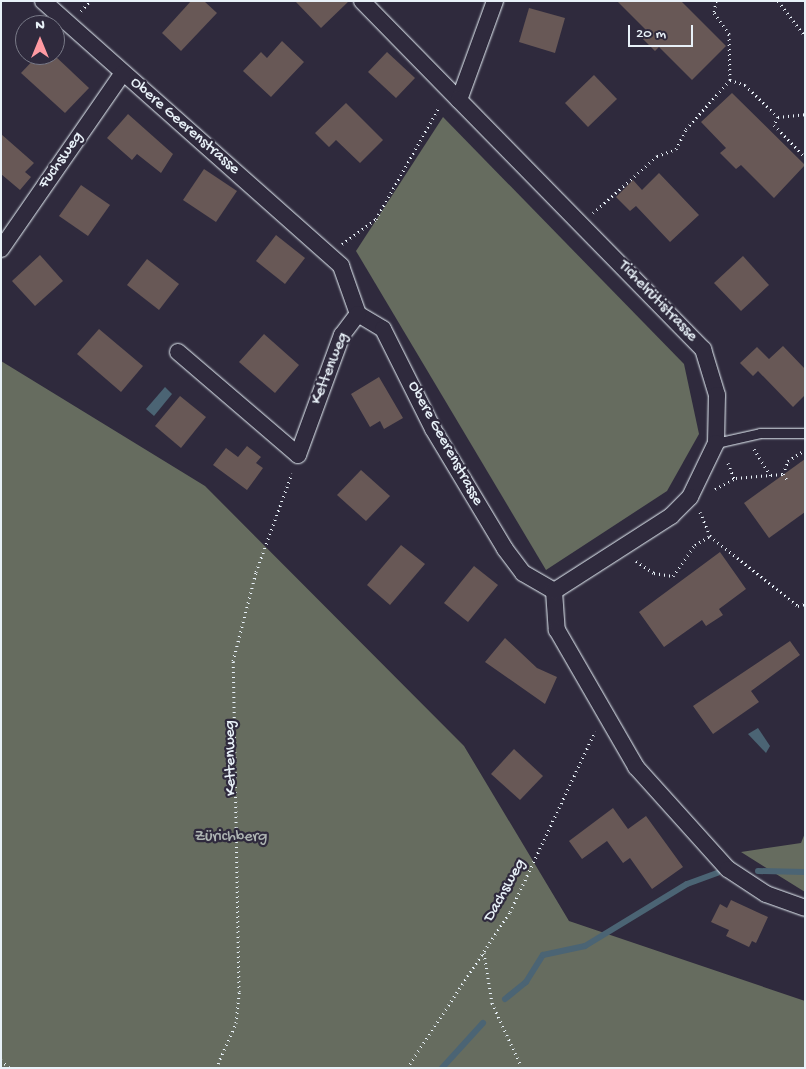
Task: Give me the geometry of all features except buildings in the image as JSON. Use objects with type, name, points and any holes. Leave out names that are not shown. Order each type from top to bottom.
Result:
[{"type":"street","name":"Obere Geerenstrasse","points":[[43,1],[329,253],[341,266],[358,314],[382,329],[433,429],[505,549],[523,573],[554,591]]},
{"type":"street","name":"Tichelrütistrasse","points":[[362,1],[703,349],[717,395],[716,443],[691,499],[626,546],[554,591]]},
{"type":"street","points":[[454,95],[495,1]]},
{"type":"street","name":"Fuchsweg","points":[[1,249],[123,73]]},
{"type":"street","name":"Kettenweg","points":[[298,455],[342,335],[358,314]]},
{"type":"street","points":[[178,352],[298,455]]},
{"type":"street","points":[[554,591],[556,630],[636,767],[704,847],[766,894],[805,908]]},
{"type":"lane","points":[[716,443],[760,433],[805,433]]},
{"type":"path","points":[[582,224],[657,156],[676,149],[686,129],[730,80],[729,34],[714,13],[716,1]]},
{"type":"path","points":[[778,1],[805,36]]},
{"type":"path","points":[[730,80],[745,85],[778,117]]},
{"type":"path","points":[[329,253],[376,219],[454,95]]},
{"type":"path","points":[[778,117],[805,114]]},
{"type":"path","points":[[778,117],[774,125],[805,157]]},
{"type":"path","points":[[751,444],[771,476]]},
{"type":"path","points":[[783,474],[788,461],[805,450]]},
{"type":"path","name":"Kettenweg","points":[[216,1068],[236,1023],[239,992],[233,661],[256,572],[298,455]]},
{"type":"path","points":[[783,474],[736,478],[691,499],[710,536],[798,606],[805,604]]},
{"type":"path","points":[[783,474],[787,480]]},
{"type":"path","points":[[626,546],[640,568],[673,576],[695,545],[710,536]]},
{"type":"path","name":"Dachsweg","points":[[407,1068],[484,953],[526,884],[565,790],[604,714]]},
{"type":"path","points":[[484,953],[492,1003],[522,1068]]},
{"type":"path","points":[[1,1060],[10,1068]]},
{"type":"green space","points":[[443,117],[684,364],[699,434],[667,491],[546,570],[356,251]]},
{"type":"green space","name":"Zürichberg","points":[[1,361],[205,486],[464,746],[569,921],[805,1001],[805,1068],[1,1068]]},
{"type":"green space","points":[[805,833],[805,892],[741,852],[801,843]]},
{"type":"water","points":[[165,387],[172,394],[154,416],[146,409]]},
{"type":"water","points":[[758,728],[770,746],[766,753],[748,734]]},
{"type":"waterway","points":[[758,871],[805,872]]},
{"type":"waterway","points":[[505,999],[526,982],[543,955],[585,946],[687,884],[717,873]]},
{"type":"waterway","points":[[442,1068],[483,1023]]}]
